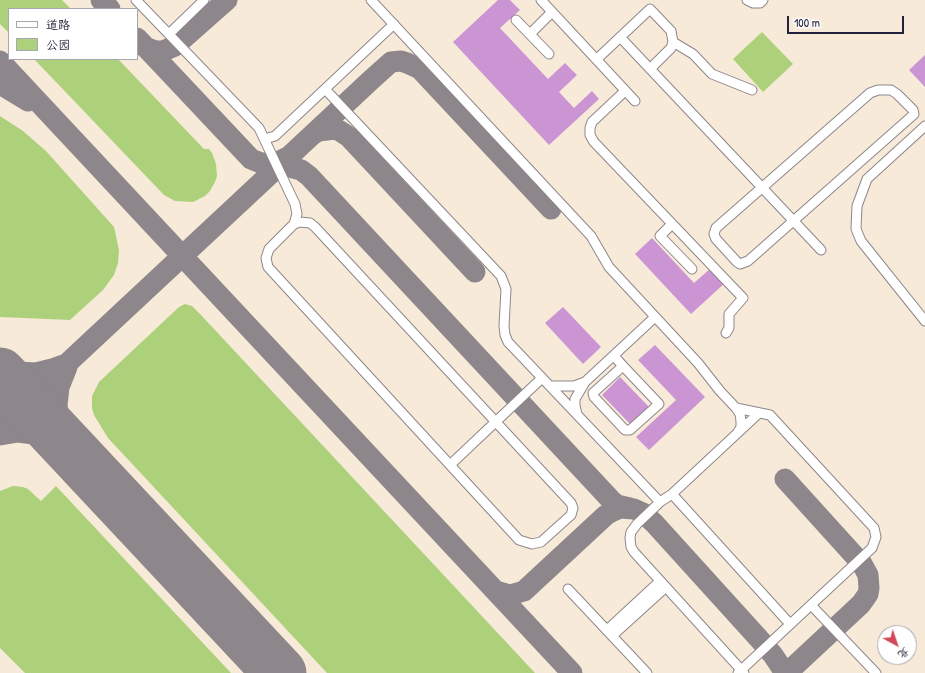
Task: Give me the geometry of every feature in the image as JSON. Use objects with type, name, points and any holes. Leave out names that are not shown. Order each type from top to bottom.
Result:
[{"type":"lane","points":[[136,0],[254,122],[265,140],[295,204],[297,214],[294,224],[269,249],[266,258],[268,267],[519,540],[532,544],[541,542],[571,515],[573,508],[571,503],[295,204]]},
{"type":"lane","points":[[169,34],[204,0]]},
{"type":"lane","points":[[371,0],[591,236],[608,267],[698,363],[720,391],[736,408],[740,414],[741,421],[738,433]]},
{"type":"lane","points":[[541,0],[597,59],[634,101]]},
{"type":"lane","points":[[747,0],[753,3],[760,3],[763,0]]},
{"type":"lane","points":[[597,59],[650,9],[671,31],[673,42],[671,48],[650,69]]},
{"type":"lane","points":[[530,34],[552,12]]},
{"type":"lane","points":[[516,20],[549,54]]},
{"type":"lane","points":[[265,140],[275,136],[394,24]]},
{"type":"lane","points":[[620,37],[822,250]]},
{"type":"lane","points":[[673,42],[693,54],[712,74],[752,90]]},
{"type":"lane","points":[[325,89],[501,276],[506,289],[503,319],[505,335],[508,342],[660,502]]},
{"type":"lane","points":[[878,90],[891,90],[897,94],[913,110],[914,114],[794,221],[748,261],[740,264],[716,239],[714,234],[716,228],[870,93],[878,90]]},
{"type":"lane","points":[[625,91],[592,122],[590,135],[594,142],[743,298],[729,314],[729,328],[726,332]]},
{"type":"lane","points":[[925,126],[867,179],[857,206],[856,229],[861,241],[925,321]]},
{"type":"lane","points":[[294,224],[305,222],[315,226]]},
{"type":"lane","points":[[672,224],[660,236],[692,269]]},
{"type":"lane","points":[[577,414],[575,399],[585,382],[655,317]]},
{"type":"lane","points":[[614,356],[659,404],[630,430],[625,430],[594,397],[594,393],[623,366]]},
{"type":"lane","points":[[450,465],[542,378]]},
{"type":"lane","points":[[550,386],[574,386],[585,382]]},
{"type":"lane","points":[[736,408],[770,415],[874,528],[876,532],[876,541],[872,548],[741,672],[634,552],[630,542],[633,528],[759,413]]},
{"type":"lane","points":[[672,494],[790,624]]},
{"type":"lane","points":[[610,633],[663,584]]},
{"type":"lane","points":[[568,589],[647,673]]},
{"type":"lane","points":[[811,605],[876,673]]},
{"type":"green space","points":[[0,0],[62,0],[70,8],[8,8],[8,32],[0,24]]},
{"type":"green space","points":[[762,32],[793,64],[763,92],[733,59]]},
{"type":"green space","points":[[35,60],[119,60],[204,149],[209,149],[216,164],[217,176],[210,191],[205,196],[193,202],[175,201],[164,195]]},
{"type":"green space","points":[[0,116],[23,131],[46,151],[114,227],[119,250],[118,263],[114,275],[103,290],[70,320],[0,317]]},
{"type":"green space","points":[[185,304],[192,306],[201,315],[535,673],[327,673],[108,438],[94,415],[92,408],[92,396],[99,382],[179,307]]},
{"type":"green space","points":[[13,486],[28,489],[41,501],[56,486],[231,673],[25,673],[0,648],[0,491]]},
{"type":"building","points":[[498,0],[510,0],[520,10],[500,28],[548,79],[565,63],[577,75],[559,92],[574,108],[592,91],[599,99],[549,145],[453,42]]},
{"type":"building","points":[[925,55],[925,87],[909,70]]},
{"type":"building","points":[[652,238],[694,283],[711,268],[725,283],[691,314],[635,254]]},
{"type":"building","points":[[563,307],[601,347],[583,364],[545,323]]},
{"type":"building","points":[[655,345],[705,397],[649,450],[636,437],[676,400],[638,360]]},
{"type":"building","points":[[620,377],[651,409],[633,427],[602,395]]},
{"type":"taxiway","points":[[101,0],[109,8]]},
{"type":"taxiway","points":[[145,47],[156,51],[163,51],[175,46],[227,0]]},
{"type":"taxiway","points":[[138,39],[251,159],[261,163],[272,163],[288,157]]},
{"type":"taxiway","points":[[0,61],[572,673]]},
{"type":"taxiway","points":[[0,426],[391,62],[401,61],[420,69],[551,209]]},
{"type":"taxiway","points":[[0,84],[28,101]]},
{"type":"taxiway","points":[[312,135],[319,131],[334,129],[349,137],[475,272]]},
{"type":"taxiway","points":[[273,171],[282,167],[290,167],[301,170],[309,176],[611,500],[617,505],[630,508]]},
{"type":"taxiway","points":[[0,367],[18,372],[36,373],[63,365]]},
{"type":"taxiway","points":[[67,367],[59,387],[57,405],[59,423],[69,448]]},
{"type":"taxiway","points":[[0,435],[18,432],[42,435],[54,439],[69,448]]},
{"type":"taxiway","points":[[785,479],[862,564],[868,575],[869,588],[868,594],[861,604],[787,673]]},
{"type":"taxiway","points":[[496,591],[510,595],[524,591],[606,515],[620,508],[634,509],[643,513],[654,523],[761,641],[785,673]]},
{"type":"runway","points":[[0,374],[280,673]]}]
